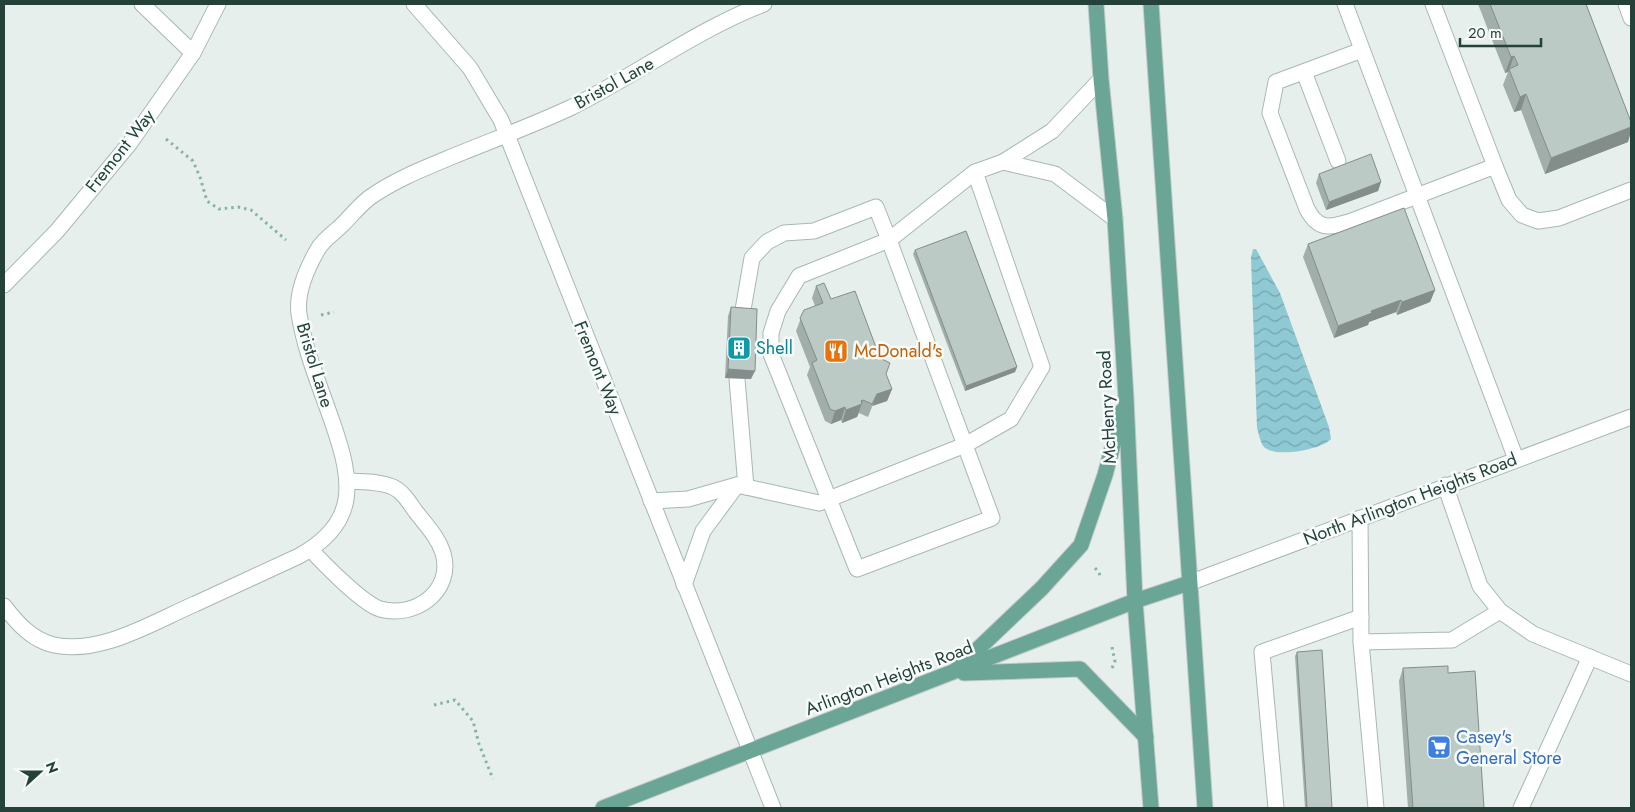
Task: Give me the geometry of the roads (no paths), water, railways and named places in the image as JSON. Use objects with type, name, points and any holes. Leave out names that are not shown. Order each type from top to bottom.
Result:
[{"type":"main road","name":"McHenry Road","points":[[1096,4],[1101,79],[1115,219],[1136,601],[1151,808]]},
{"type":"main road","points":[[1151,4],[1205,808]]},
{"type":"main road","points":[[952,673],[1042,588],[1081,545],[1104,475],[1126,398]]},
{"type":"main road","name":"Arlington Heights Road","points":[[603,808],[1136,601],[1189,583]]},
{"type":"main road","points":[[952,673],[1080,669],[1146,737]]},
{"type":"street","points":[[142,4],[193,53]]},
{"type":"street","name":"Fremont Way","points":[[4,285],[57,231],[130,143],[193,53],[218,4]]},
{"type":"street","name":"Fremont Way","points":[[414,4],[470,68],[501,120],[650,501],[773,808]]},
{"type":"street","name":"Bristol Lane","points":[[4,606],[22,627],[42,641],[62,646],[88,646],[123,636],[311,550],[324,540],[338,522],[346,502],[348,481],[341,448],[305,340],[299,312],[302,283],[319,248],[369,199],[419,170],[506,136],[572,106],[718,25],[764,4]]},
{"type":"street","points":[[1345,4],[1516,459]]},
{"type":"street","points":[[1433,4],[1509,200],[1522,215],[1538,221],[1559,218],[1631,190]]},
{"type":"street","points":[[1626,4],[1631,18]]},
{"type":"street","points":[[1362,50],[1276,82],[1270,113],[1312,219],[1320,225],[1334,227],[1495,166]]},
{"type":"street","points":[[1304,72],[1338,161]]},
{"type":"street","points":[[684,585],[702,531],[741,486],[737,379],[741,317],[752,258],[767,242],[784,233],[814,232],[876,207],[889,240],[992,518],[857,570],[771,354],[771,333],[778,311],[799,276],[889,240],[975,172],[1003,162],[1052,131],[1101,79]]},
{"type":"street","points":[[1003,162],[1055,174],[1115,219]]},
{"type":"street","points":[[650,501],[688,499],[741,486],[819,503],[965,445],[1011,419],[1042,366],[975,172]]},
{"type":"street","name":"North Arlington Heights Road","points":[[1189,583],[1445,485],[1631,417]]},
{"type":"street","points":[[311,550],[335,575],[379,608],[407,611],[418,607],[437,590],[445,567],[443,554],[437,540],[401,492],[380,483],[348,481]]},
{"type":"street","points":[[1445,485],[1480,586],[1500,611],[1533,634],[1631,674]]},
{"type":"street","points":[[1360,518],[1361,642],[1376,808]]},
{"type":"street","points":[[1361,642],[1452,640],[1500,611]]},
{"type":"street","points":[[1276,808],[1262,652],[1361,617]]},
{"type":"street","points":[[1520,808],[1590,657]]},
{"type":"water","points":[[1253,249],[1256,249],[1280,293],[1329,427],[1331,439],[1318,446],[1287,452],[1270,450],[1264,447],[1257,428],[1251,258]]},
{"type":"place","name":"Shell","points":[[739,348]]},
{"type":"place","name":"McDonald's","points":[[836,351]]},
{"type":"place","name":"Casey's General Store","points":[[1439,747]]}]
